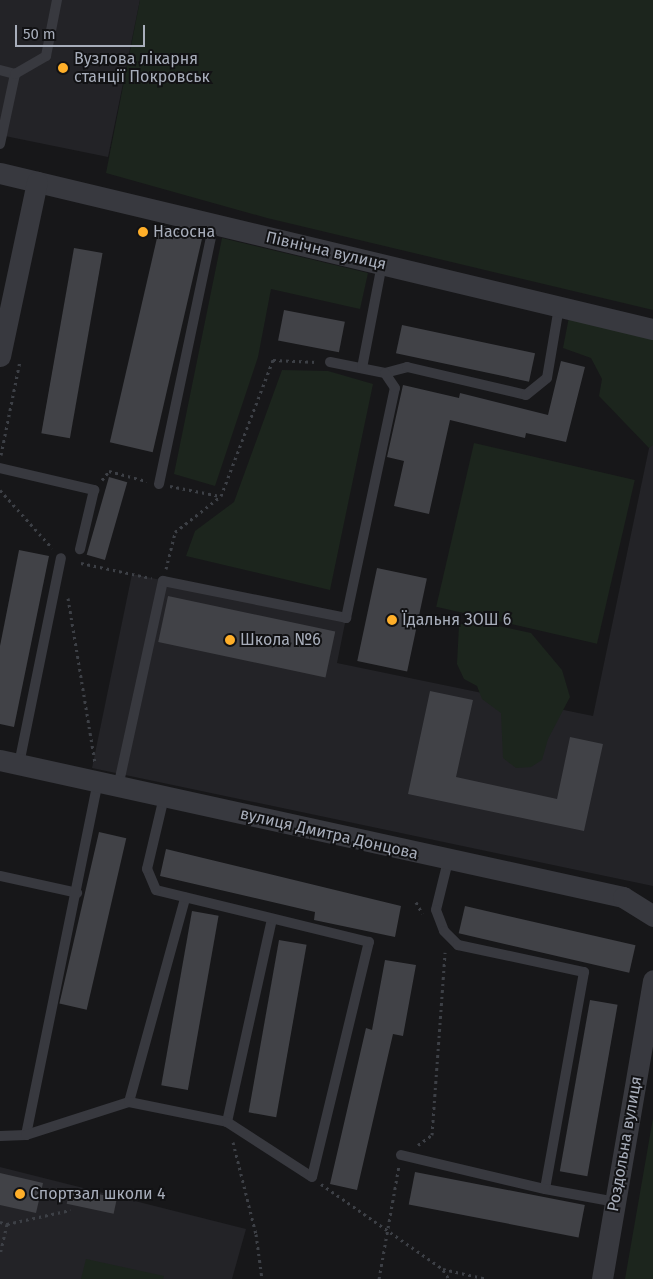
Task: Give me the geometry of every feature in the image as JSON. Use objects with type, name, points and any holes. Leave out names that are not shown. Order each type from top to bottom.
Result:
[{"type":"street","name":"Північна вулиця","points":[[0,173],[653,329]]},
{"type":"street","points":[[0,356],[37,182]]},
{"type":"street","name":"вулиця Дмитра Донцова","points":[[9,762],[448,861],[622,897],[653,916]]},
{"type":"street","name":"Роздольна вулиця","points":[[602,1279],[653,980]]},
{"type":"lane","points":[[0,70],[15,74],[46,56],[57,0]]},
{"type":"lane","points":[[0,144],[15,74]]},
{"type":"lane","points":[[159,484],[214,224]]},
{"type":"lane","points":[[362,368],[382,264]]},
{"type":"lane","points":[[330,362],[385,373],[407,367],[526,395],[547,378],[559,307]]},
{"type":"lane","points":[[26,1135],[77,892],[163,580],[346,618],[395,388],[385,373]]},
{"type":"lane","points":[[0,468],[94,490],[80,549]]},
{"type":"lane","points":[[9,762],[61,558]]},
{"type":"lane","points":[[0,1136],[26,1135],[128,1102],[228,1122],[312,1177],[369,942],[156,890],[146,869],[164,797]]},
{"type":"lane","points":[[448,861],[436,910],[444,931],[458,945],[584,972],[545,1189]]},
{"type":"lane","points":[[0,876],[77,892]]},
{"type":"lane","points":[[128,1102],[185,898]]},
{"type":"lane","points":[[228,1122],[272,919]]},
{"type":"lane","points":[[401,1155],[545,1189],[616,1202]]},
{"type":"path","points":[[0,490],[61,558],[163,580],[175,532],[221,496],[273,360],[330,362]]},
{"type":"path","points":[[66,587],[108,785]]},
{"type":"path","points":[[416,902],[426,917]]},
{"type":"path","points":[[379,1279],[389,1232],[401,1155],[432,1135],[446,947]]},
{"type":"path","points":[[228,1122],[256,1234],[262,1279]]},
{"type":"path","points":[[312,1177],[443,1269],[487,1279]]},
{"type":"path","points":[[0,1222],[6,1224],[70,1210]]},
{"type":"path","points":[[0,1255],[6,1224]]},
{"type":"path","points":[[443,1269],[449,1279]]},
{"type":"shaded area","name":"Вузлова лікарня станції Покровськ","points":[[0,0],[140,0],[108,157],[0,135]]},
{"type":"shaded area","points":[[140,0],[653,0],[653,310],[267,218],[106,173]]},
{"type":"shaded area","points":[[222,238],[368,273],[360,309],[271,289],[258,357],[215,486],[174,474]]},
{"type":"shaded area","points":[[569,317],[653,338],[653,445],[649,448],[599,396],[602,379],[591,358],[563,348]]},
{"type":"shaded area","points":[[282,370],[328,371],[373,384],[330,590],[186,556],[195,531],[234,502]]},
{"type":"shaded area","name":"Школа №6","points":[[653,429],[653,886],[92,768],[132,574],[346,618],[337,663],[593,716]]},
{"type":"shaded area","points":[[474,443],[635,480],[597,644],[436,607]]},
{"type":"shaded area","points":[[471,620],[531,633],[562,670],[570,697],[548,739],[542,760],[531,767],[516,768],[503,758],[501,713],[482,699],[477,686],[464,679],[457,664],[459,625]]},
{"type":"shaded area","points":[[653,1118],[653,1279],[625,1279]]},
{"type":"shaded area","points":[[0,1167],[246,1229],[232,1279],[0,1279]]},
{"type":"shaded area","points":[[86,1259],[164,1276],[163,1279],[81,1279]]},
{"type":"building","points":[[160,225],[203,235],[153,452],[110,442]]},
{"type":"building","points":[[74,248],[103,253],[70,438],[41,433]]},
{"type":"building","points":[[284,310],[345,322],[339,352],[278,340]]},
{"type":"building","points":[[402,325],[535,353],[529,382],[396,353]]},
{"type":"building","points":[[561,361],[585,367],[566,442],[526,433],[525,438],[450,420],[429,514],[394,506],[404,461],[387,457],[403,385],[459,398],[460,393],[548,415]]},
{"type":"building","points":[[109,477],[127,482],[105,560],[87,555]]},
{"type":"building","points":[[19,550],[49,556],[14,727],[0,724],[0,646]]},
{"type":"building","name":"Їдальня ЗОШ 6","points":[[377,568],[427,579],[407,672],[357,661]]},
{"type":"building","points":[[168,596],[335,632],[325,678],[158,642]]},
{"type":"building","points":[[430,691],[473,700],[456,777],[557,799],[570,737],[603,744],[584,831],[408,794]]},
{"type":"building","points":[[99,832],[126,838],[87,1010],[59,1003]]},
{"type":"building","points":[[166,849],[401,906],[395,937],[314,920],[315,912],[160,876]]},
{"type":"building","points":[[465,906],[636,945],[629,973],[459,933]]},
{"type":"building","points":[[192,911],[219,916],[188,1090],[161,1085]]},
{"type":"building","points":[[279,940],[307,945],[276,1117],[249,1112]]},
{"type":"building","points":[[385,960],[416,965],[403,1036],[393,1034],[357,1190],[330,1184],[366,1028],[372,1030]]},
{"type":"building","points":[[590,1000],[618,1005],[587,1176],[560,1171]]},
{"type":"building","points":[[415,1172],[585,1205],[579,1237],[409,1204]]},
{"type":"building","name":"Спортзал школи 4","points":[[0,1173],[43,1183],[36,1213],[0,1205]]},
{"type":"building","points":[[70,1188],[117,1198],[114,1214],[67,1204]]},
{"type":"place","name":"Вузлова лікарня станції Покровськ","points":[[63,68]]},
{"type":"place","name":"Насосна","points":[[143,232]]},
{"type":"place","name":"Їдальня ЗОШ 6","points":[[392,620]]},
{"type":"place","name":"Школа №6","points":[[230,640]]},
{"type":"place","name":"Спортзал школи 4","points":[[20,1194]]}]
